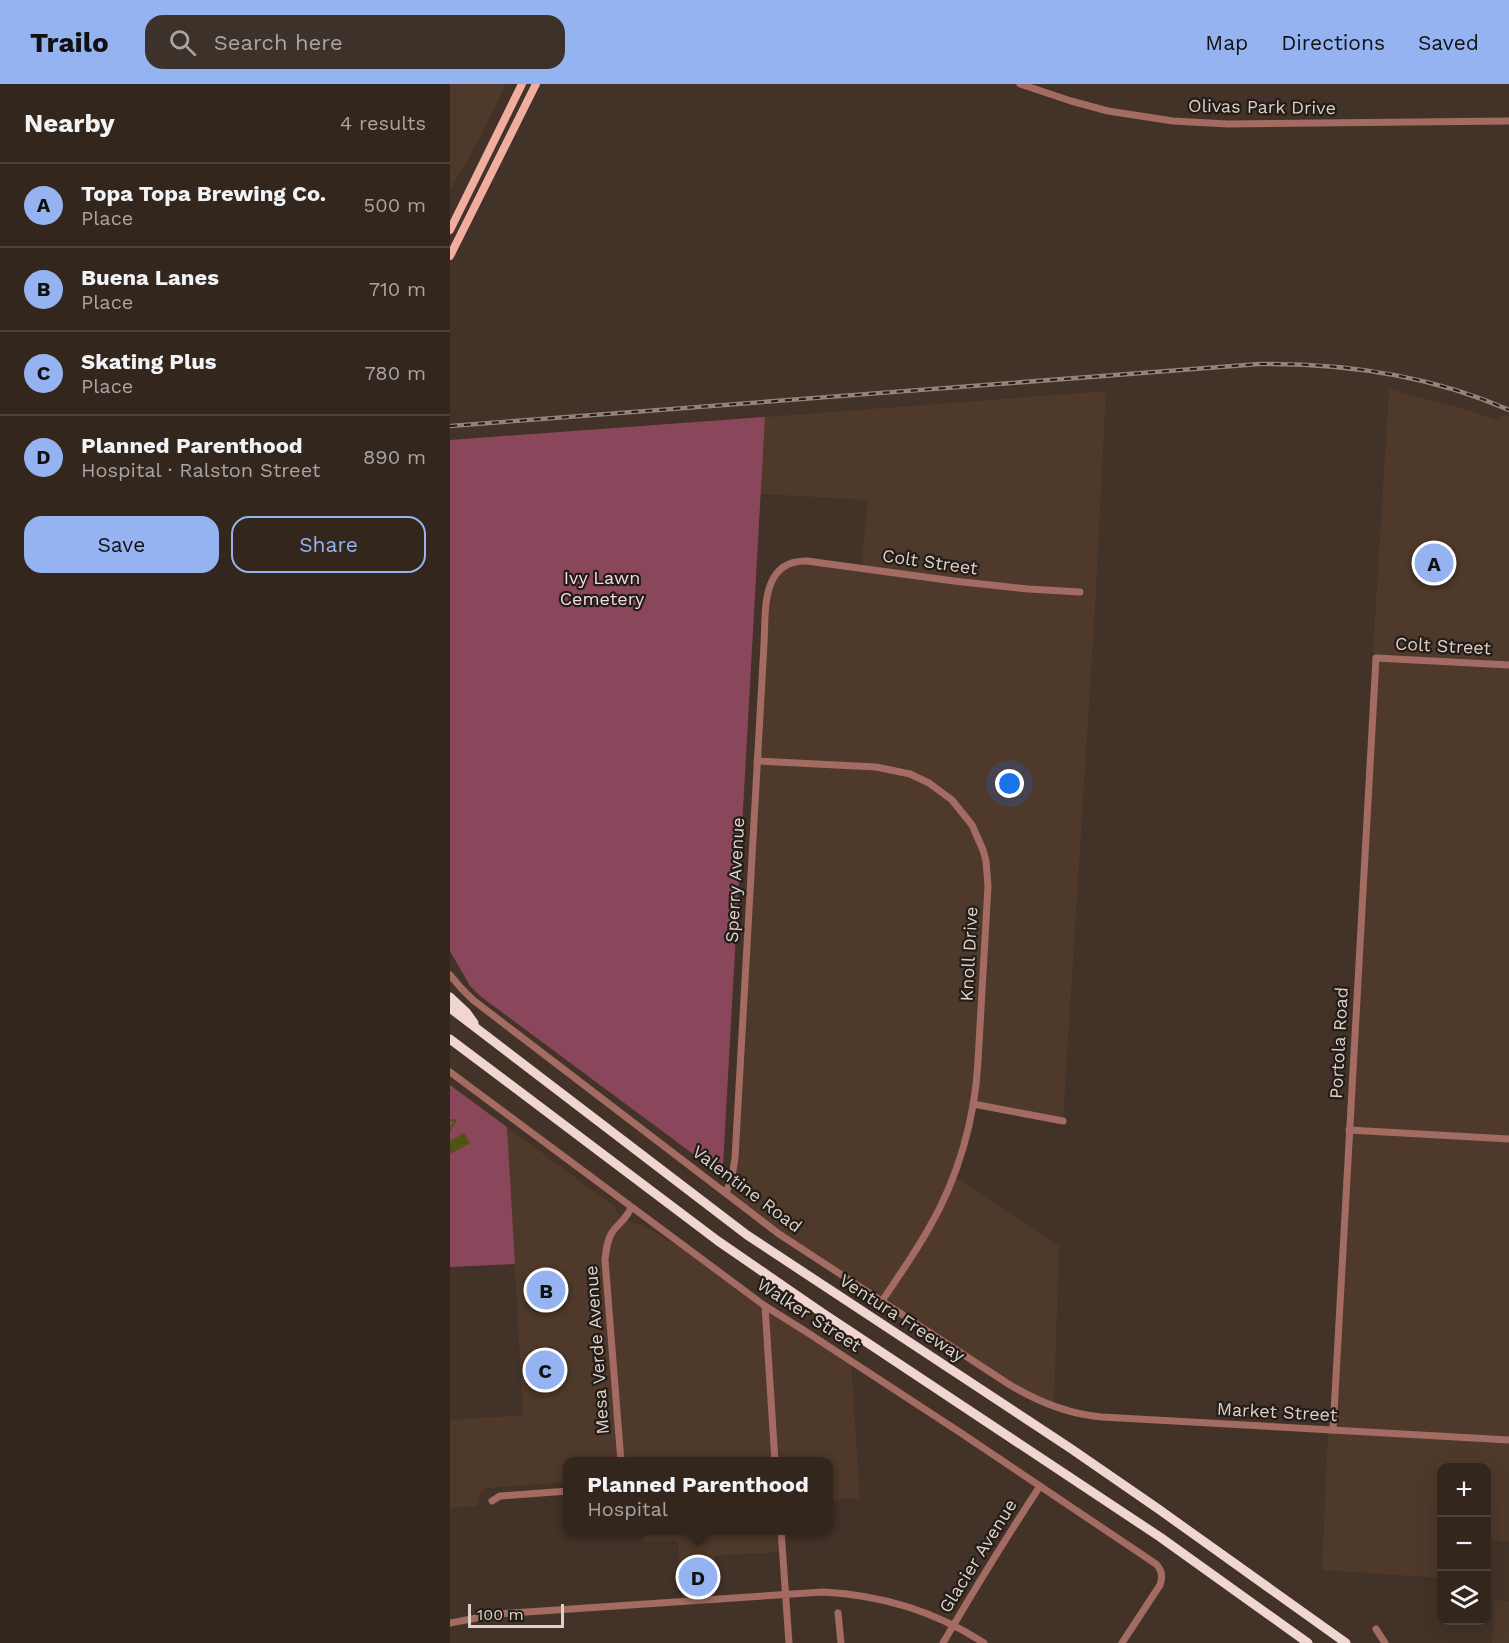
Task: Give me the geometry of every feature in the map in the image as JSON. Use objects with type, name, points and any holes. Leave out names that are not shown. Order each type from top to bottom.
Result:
[{"type":"highway","points":[[450,997],[466,1012],[480,1032]]},
{"type":"highway","name":"Ventura Freeway","points":[[450,1008],[747,1235],[1079,1454],[1346,1643]]},
{"type":"highway","points":[[451,1040],[718,1241],[1160,1537],[1308,1643]]},
{"type":"main road","points":[[450,230],[522,84]]},
{"type":"main road","points":[[450,256],[536,84]]},
{"type":"street","name":"Olivas Park Drive","points":[[1020,84],[1108,111],[1199,123],[1509,121]]},
{"type":"street","name":"Colt Street","points":[[778,571],[788,564],[807,561],[963,582],[1080,592]]},
{"type":"street","name":"Sperry Avenue","points":[[726,1193],[732,1178],[735,1158],[767,594],[771,581],[778,571]]},
{"type":"street","name":"Colt Street","points":[[1376,658],[1509,665]]},
{"type":"street","name":"Portola Road","points":[[1333,1430],[1376,658]]},
{"type":"street","name":"Knoll Drive","points":[[757,760],[876,767],[910,774],[945,794],[959,808],[972,825],[981,843],[986,861],[988,886],[978,1067],[973,1104],[961,1155],[947,1192],[930,1226],[882,1301]]},
{"type":"street","name":"Valentine Road","points":[[450,975],[473,1000],[779,1234],[1007,1383],[1045,1403]]},
{"type":"street","name":"Walker Street","points":[[450,1072],[765,1306],[958,1431],[1156,1564],[1162,1576],[1160,1585],[1122,1643]]},
{"type":"street","points":[[973,1104],[1063,1121]]},
{"type":"street","points":[[1348,1130],[1509,1139]]},
{"type":"street","name":"Mesa Verde Avenue","points":[[621,1457],[605,1260],[612,1232],[627,1216],[631,1208]]},
{"type":"street","points":[[765,1306],[775,1457]]},
{"type":"street","name":"Market Street","points":[[1045,1403],[1090,1416],[1509,1440]]},
{"type":"street","name":"Glacier Avenue","points":[[943,1643],[952,1624],[1040,1486]]},
{"type":"street","points":[[492,1502],[500,1496],[563,1491]]},
{"type":"street","points":[[781,1535],[789,1643]]},
{"type":"street","points":[[450,1623],[497,1614],[823,1592],[879,1599],[917,1609],[952,1624],[984,1643]]},
{"type":"street","points":[[838,1613],[841,1643]]},
{"type":"street","points":[[1376,1629],[1385,1643]]},
{"type":"shaded area","points":[[450,84],[506,84],[481,136],[450,190]]},
{"type":"shaded area","points":[[1389,389],[1497,420],[1505,415],[1509,417],[1509,1542],[1491,1540],[1491,1463],[1437,1463],[1437,1578],[1322,1570],[1328,1430],[1332,1430],[1376,658],[1373,651]]},
{"type":"shaded area","points":[[1106,391],[1096,592],[1063,1121],[973,1104],[953,1176],[1059,1246],[1054,1406],[1041,1402],[800,1248],[726,1193],[732,1177],[757,761],[771,581],[793,562],[861,567],[868,500],[760,494],[765,417]]},
{"type":"shaded area","points":[[507,1127],[615,1207],[617,1213],[696,1256],[851,1360],[860,1498],[833,1500],[833,1457],[563,1457],[563,1482],[489,1488],[479,1496],[478,1506],[450,1508],[450,1420],[523,1415]]},
{"type":"shaded area","points":[[464,1133],[470,1143],[450,1154],[450,1141]]},
{"type":"shaded area","points":[[643,1535],[781,1535],[782,1552],[714,1556],[716,1599],[682,1601],[678,1541],[644,1542]]},
{"type":"shaded area","points":[[1494,1600],[1509,1601],[1509,1643],[1492,1643]]},
{"type":"green space","name":"Ivy Lawn Cemetery","points":[[765,417],[723,1165],[712,1168],[480,996],[470,986],[450,951],[450,440]]},
{"type":"green space","points":[[450,1085],[507,1127],[515,1264],[450,1267]]},
{"type":"waterway","points":[[450,1120],[455,1120],[450,1130]]},
{"type":"railway","points":[[450,426],[1259,364],[1323,366],[1387,373],[1449,388],[1509,410]]},
{"type":"place","name":"Topa Topa Brewing Co.","points":[[1434,563]]},
{"type":"place","name":"Buena Lanes","points":[[546,1290]]},
{"type":"place","name":"Skating Plus","points":[[545,1370]]},
{"type":"place","name":"Planned Parenthood","points":[[698,1577]]}]
